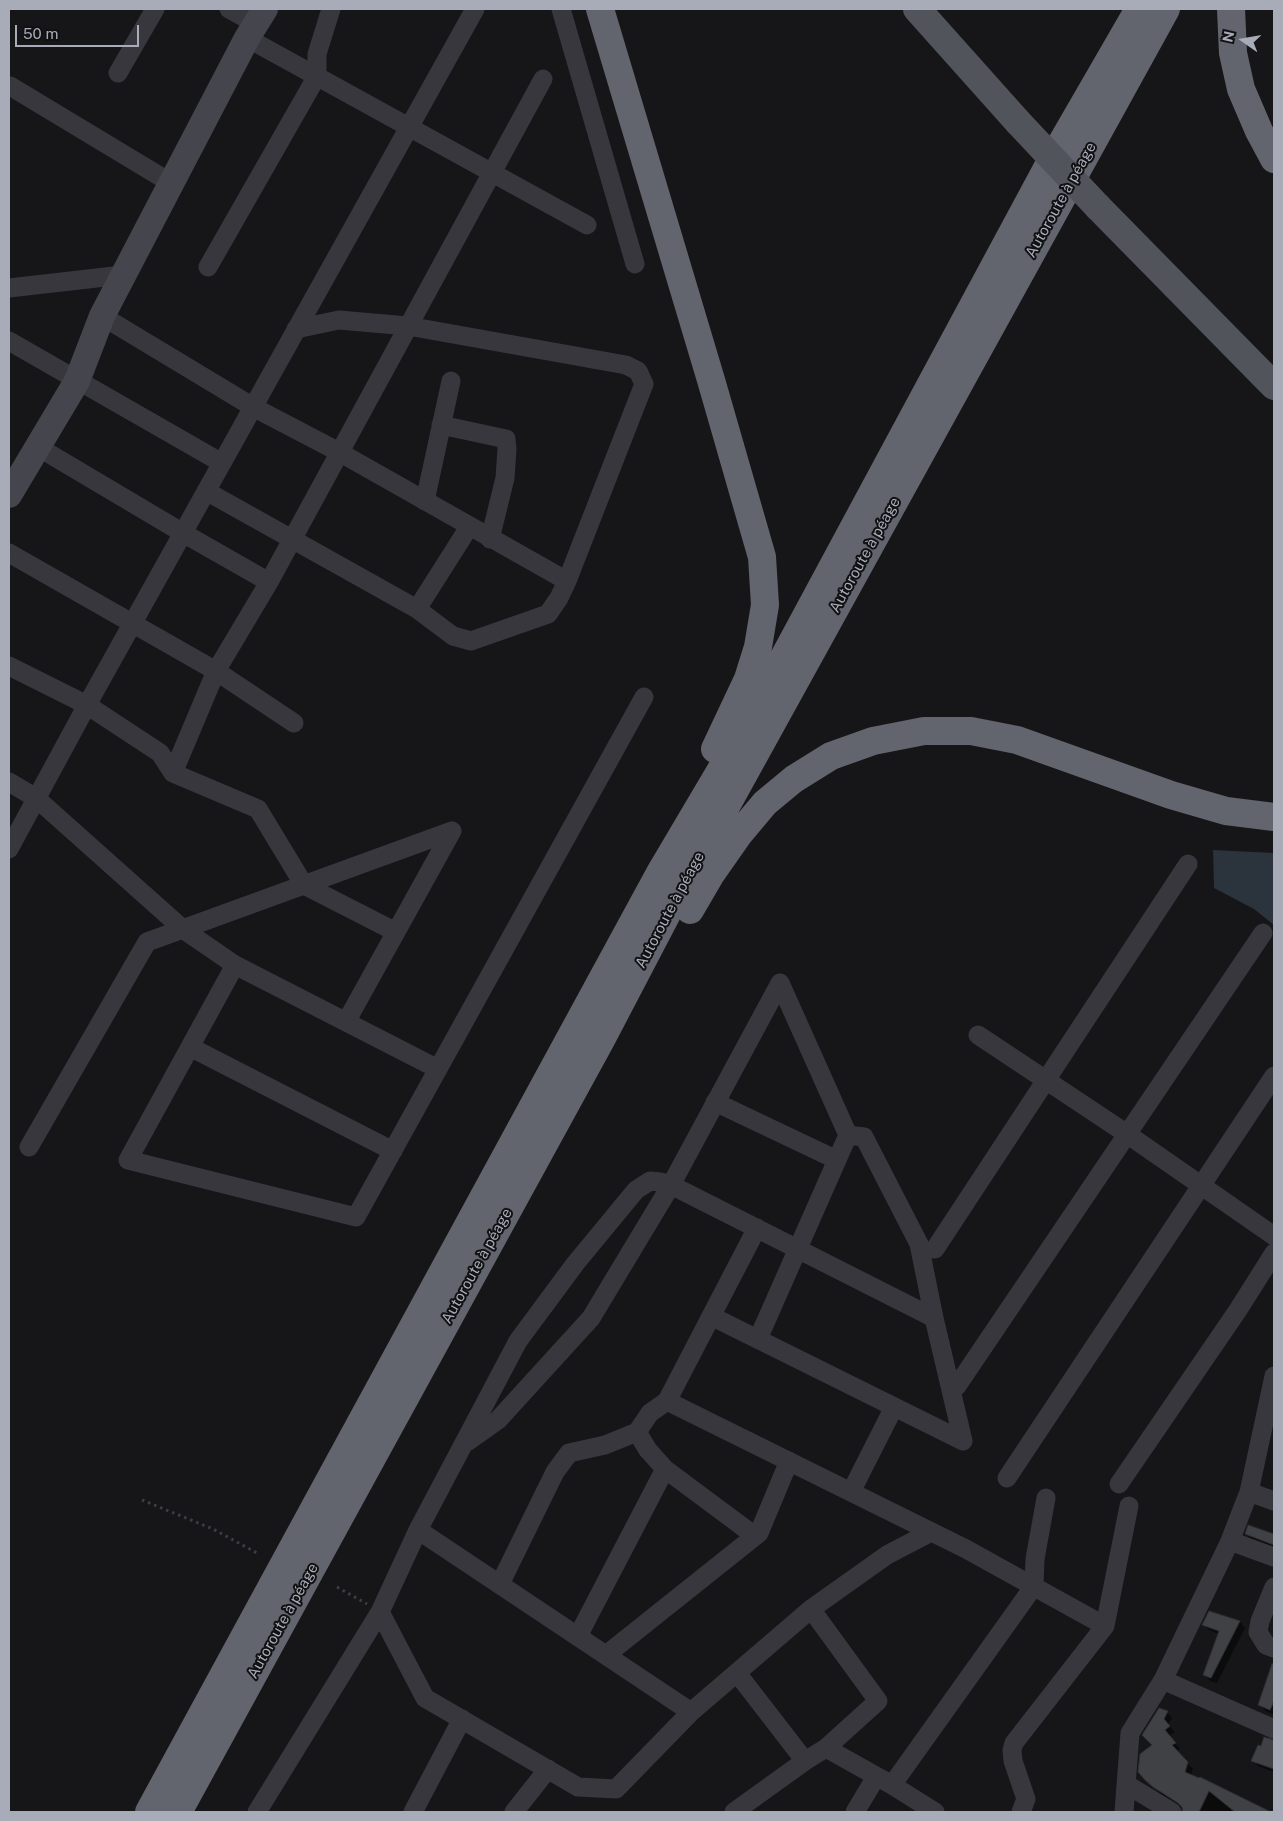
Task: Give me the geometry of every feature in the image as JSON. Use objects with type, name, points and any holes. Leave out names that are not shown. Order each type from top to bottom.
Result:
[{"type":"highway","points":[[600,9],[762,557],[765,585],[762,629],[748,679],[689,801],[660,873]]},
{"type":"highway","points":[[149,1812],[660,873],[747,726],[1050,163],[1138,9]]},
{"type":"highway","name":"Autoroute à péage","points":[[178,1812],[602,1038],[676,897],[1166,9]]},
{"type":"highway","points":[[1231,9],[1233,54],[1241,89],[1259,131],[1274,159]]},
{"type":"highway","points":[[602,1038],[628,1010],[655,970],[711,874],[739,834],[765,803],[794,779],[831,756],[873,741],[924,731],[971,731],[1017,740],[1171,795],[1217,808],[1274,818]]},
{"type":"main road","points":[[917,9],[1018,122],[1098,207],[1274,386]]},
{"type":"street","points":[[118,73],[155,9]]},
{"type":"street","points":[[229,9],[256,24],[317,76],[587,225]]},
{"type":"street","points":[[208,267],[317,76],[317,54],[332,9]]},
{"type":"street","points":[[9,849],[87,705],[475,9]]},
{"type":"street","points":[[561,9],[635,264]]},
{"type":"street","points":[[9,495],[16,469],[38,447],[77,381],[102,316],[256,24]]},
{"type":"street","points":[[173,773],[216,671],[269,582],[543,78]]},
{"type":"street","points":[[10,86],[171,183]]},
{"type":"street","points":[[9,288],[123,275]]},
{"type":"street","points":[[102,316],[253,407],[339,452],[567,581]]},
{"type":"street","points":[[206,491],[417,609],[453,636],[471,641],[548,614],[559,598],[644,384],[638,371],[626,365],[408,326],[339,320],[296,329]]},
{"type":"street","points":[[9,341],[222,463]]},
{"type":"street","points":[[425,501],[451,381]]},
{"type":"street","points":[[441,425],[506,439],[505,478],[490,539]]},
{"type":"street","points":[[38,447],[269,582]]},
{"type":"street","points":[[417,609],[469,526]]},
{"type":"street","points":[[9,553],[216,671],[294,723]]},
{"type":"street","points":[[9,666],[87,705],[160,753],[173,773],[258,809],[304,885],[396,932]]},
{"type":"street","points":[[235,966],[128,1160],[356,1217],[644,697]]},
{"type":"street","points":[[9,782],[36,798],[184,930],[235,966],[438,1069]]},
{"type":"street","points":[[29,1146],[147,942],[452,831],[346,1022]]},
{"type":"street","points":[[935,1249],[1188,864]]},
{"type":"street","points":[[958,1386],[1263,933]]},
{"type":"street","points":[[464,1444],[498,1420],[591,1318],[671,1185],[780,983],[848,1135],[758,1340]]},
{"type":"street","points":[[978,1035],[1128,1134],[1274,1236]]},
{"type":"street","points":[[190,1047],[393,1151]]},
{"type":"street","points":[[1007,1478],[1274,1076]]},
{"type":"street","points":[[715,1102],[837,1160]]},
{"type":"street","points":[[711,1316],[963,1441],[919,1244],[864,1137],[848,1135]]},
{"type":"street","points":[[257,1812],[380,1612],[418,1530],[518,1342],[575,1264],[636,1190],[650,1181],[671,1185],[934,1318]]},
{"type":"street","points":[[500,1584],[555,1472],[569,1453],[605,1445],[637,1432],[650,1413],[667,1401],[757,1228]]},
{"type":"street","points":[[1119,1484],[1238,1310],[1274,1253]]},
{"type":"street","points":[[1124,1812],[1130,1733],[1163,1680],[1230,1541],[1249,1492],[1274,1376]]},
{"type":"street","points":[[667,1401],[931,1532],[1105,1626]]},
{"type":"street","points":[[851,1492],[894,1406]]},
{"type":"street","points":[[637,1432],[648,1450],[665,1469],[755,1536]]},
{"type":"street","points":[[606,1655],[759,1533],[789,1461]]},
{"type":"street","points":[[578,1636],[665,1469]]},
{"type":"street","points":[[1249,1492],[1274,1501]]},
{"type":"street","points":[[855,1812],[884,1781],[1034,1586],[1035,1559],[1046,1498]]},
{"type":"street","points":[[1021,1812],[1026,1799],[1012,1755],[1014,1743],[1105,1626],[1129,1506]]},
{"type":"street","points":[[418,1530],[691,1712]]},
{"type":"street","points":[[380,1612],[425,1698],[578,1787],[616,1789],[691,1712],[812,1609],[887,1555],[931,1532]]},
{"type":"street","points":[[1230,1541],[1274,1557]]},
{"type":"street","points":[[1274,1587],[1260,1621],[1258,1632],[1266,1645],[1274,1648]]},
{"type":"street","points":[[734,1812],[826,1748],[878,1701],[812,1609]]},
{"type":"street","points":[[737,1673],[805,1761]]},
{"type":"street","points":[[1163,1680],[1274,1729]]},
{"type":"street","points":[[413,1812],[462,1719]]},
{"type":"street","points":[[826,1748],[936,1812]]},
{"type":"street","points":[[514,1812],[548,1769]]},
{"type":"street","points":[[1126,1784],[1172,1812]]},
{"type":"path","points":[[142,1500],[213,1529],[257,1553]]},
{"type":"path","points":[[337,1588],[380,1612]]},
{"type":"shaded area","points":[[1213,850],[1274,853],[1274,925],[1254,909],[1214,888]]},
{"type":"building","points":[[1248,1525],[1274,1534],[1274,1545],[1245,1534]]},
{"type":"building","points":[[1209,1611],[1240,1621],[1211,1678],[1203,1675],[1219,1631],[1202,1625]]},
{"type":"building","points":[[1272,1664],[1274,1664],[1274,1701],[1270,1710],[1258,1705]]},
{"type":"building","points":[[1159,1708],[1168,1711],[1164,1719],[1170,1726],[1165,1730],[1176,1743],[1172,1745],[1188,1762],[1185,1772],[1200,1777],[1271,1812],[1235,1812],[1209,1791],[1199,1812],[1183,1812],[1182,1807],[1178,1803],[1145,1780],[1138,1772],[1140,1754],[1152,1745],[1142,1735]]},
{"type":"building","points":[[1264,1737],[1274,1740],[1274,1769],[1251,1761],[1258,1745],[1261,1746]]}]
